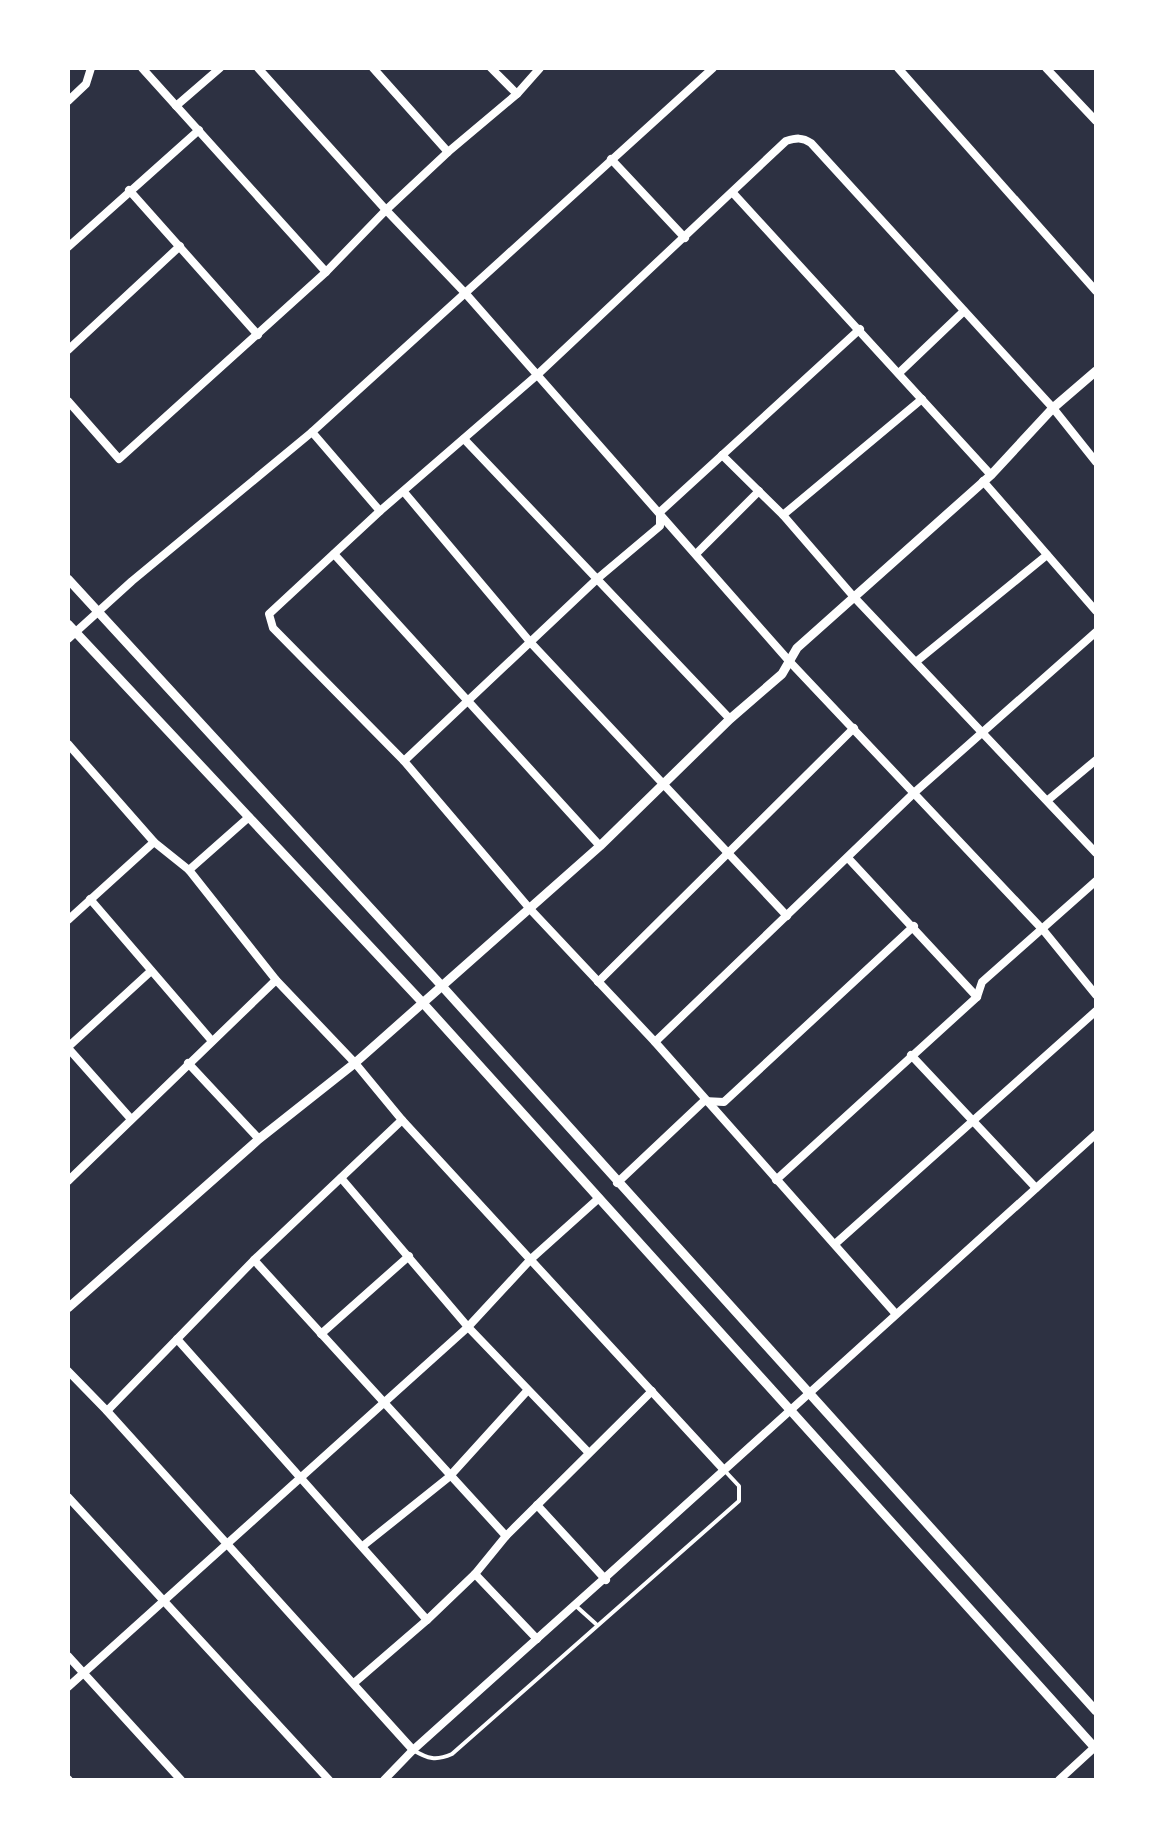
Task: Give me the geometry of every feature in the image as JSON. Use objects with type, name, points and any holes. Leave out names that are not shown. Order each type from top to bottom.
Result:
[{"type":"street","points":[[68,101],[86,84],[91,68]]},
{"type":"street","points":[[142,68],[326,272]]},
{"type":"street","points":[[176,106],[220,68]]},
{"type":"street","points":[[258,68],[466,294],[790,662],[1044,931],[1096,995]]},
{"type":"street","points":[[373,68],[448,152]]},
{"type":"street","points":[[492,68],[517,94]]},
{"type":"street","points":[[68,401],[119,459],[326,272],[386,210],[517,94],[540,68]]},
{"type":"street","points":[[713,68],[312,432],[98,613],[70,632],[422,1002],[1096,1747],[1058,1780]]},
{"type":"street","points":[[898,68],[1096,291]]},
{"type":"street","points":[[1046,68],[1096,121]]},
{"type":"street","points":[[68,246],[199,130]]},
{"type":"street","points":[[895,1313],[655,1042],[530,909],[404,761],[272,628],[268,619],[275,607],[536,376],[786,141],[804,138],[1053,408],[1096,462]]},
{"type":"street","points":[[611,159],[684,238]]},
{"type":"street","points":[[129,190],[258,335]]},
{"type":"street","points":[[733,193],[922,398],[1046,555],[1096,611]]},
{"type":"street","points":[[68,350],[180,246]]},
{"type":"street","points":[[899,373],[964,310]]},
{"type":"street","points":[[404,761],[597,579],[660,526],[660,512],[860,330]]},
{"type":"street","points":[[68,1308],[259,1139],[355,1063],[600,846],[730,718],[782,674],[797,648],[987,478],[1053,408],[1096,371]]},
{"type":"street","points":[[783,515],[922,398]]},
{"type":"street","points":[[312,432],[380,511]]},
{"type":"street","points":[[464,439],[730,718]]},
{"type":"street","points":[[722,455],[783,515],[853,596],[1096,853]]},
{"type":"street","points":[[697,553],[759,491]]},
{"type":"street","points":[[404,492],[531,643],[787,916]]},
{"type":"street","points":[[334,554],[600,846]]},
{"type":"street","points":[[917,661],[1046,555]]},
{"type":"street","points":[[68,579],[1096,1711]]},
{"type":"street","points":[[655,1042],[915,792],[1096,632]]},
{"type":"street","points":[[598,982],[854,728]]},
{"type":"street","points":[[68,744],[154,842],[189,870],[276,980],[724,1470]]},
{"type":"street","points":[[1048,800],[1096,760]]},
{"type":"street","points":[[189,870],[249,817]]},
{"type":"street","points":[[68,920],[154,842]]},
{"type":"street","points":[[848,858],[977,996]]},
{"type":"street","points":[[776,1180],[977,996],[982,982],[1096,882]]},
{"type":"street","points":[[90,899],[212,1042]]},
{"type":"street","points":[[618,1183],[704,1101],[724,1102],[914,926]]},
{"type":"street","points":[[131,1119],[68,1048],[150,971]]},
{"type":"street","points":[[68,1181],[276,980]]},
{"type":"street","points":[[836,1244],[1096,1011]]},
{"type":"street","points":[[911,1054],[1036,1188]]},
{"type":"street","points":[[188,1063],[259,1139]]},
{"type":"street","points":[[107,1411],[254,1260],[402,1120]]},
{"type":"street","points":[[384,1780],[1096,1134]]},
{"type":"street","points":[[341,1178],[468,1327],[588,1452]]},
{"type":"street","points":[[68,1687],[468,1327],[532,1259],[599,1198]]},
{"type":"street","points":[[321,1334],[409,1256]]},
{"type":"street","points":[[254,1260],[506,1536]]},
{"type":"street","points":[[177,1340],[427,1620]]},
{"type":"street","points":[[68,1371],[414,1750]]},
{"type":"street","points":[[354,1683],[475,1574],[506,1536],[652,1391]]},
{"type":"street","points":[[364,1545],[450,1477],[527,1392]]},
{"type":"street","points":[[68,1497],[329,1780]]},
{"type":"street","points":[[537,1505],[606,1580]]},
{"type":"street","points":[[475,1574],[537,1639]]},
{"type":"street","points":[[68,1656],[181,1780]]},
{"type":"lane","points":[[414,1750],[427,1759],[452,1754],[739,1501],[738,1486],[724,1470]]},
{"type":"lane","points":[[576,1606],[596,1624]]}]
